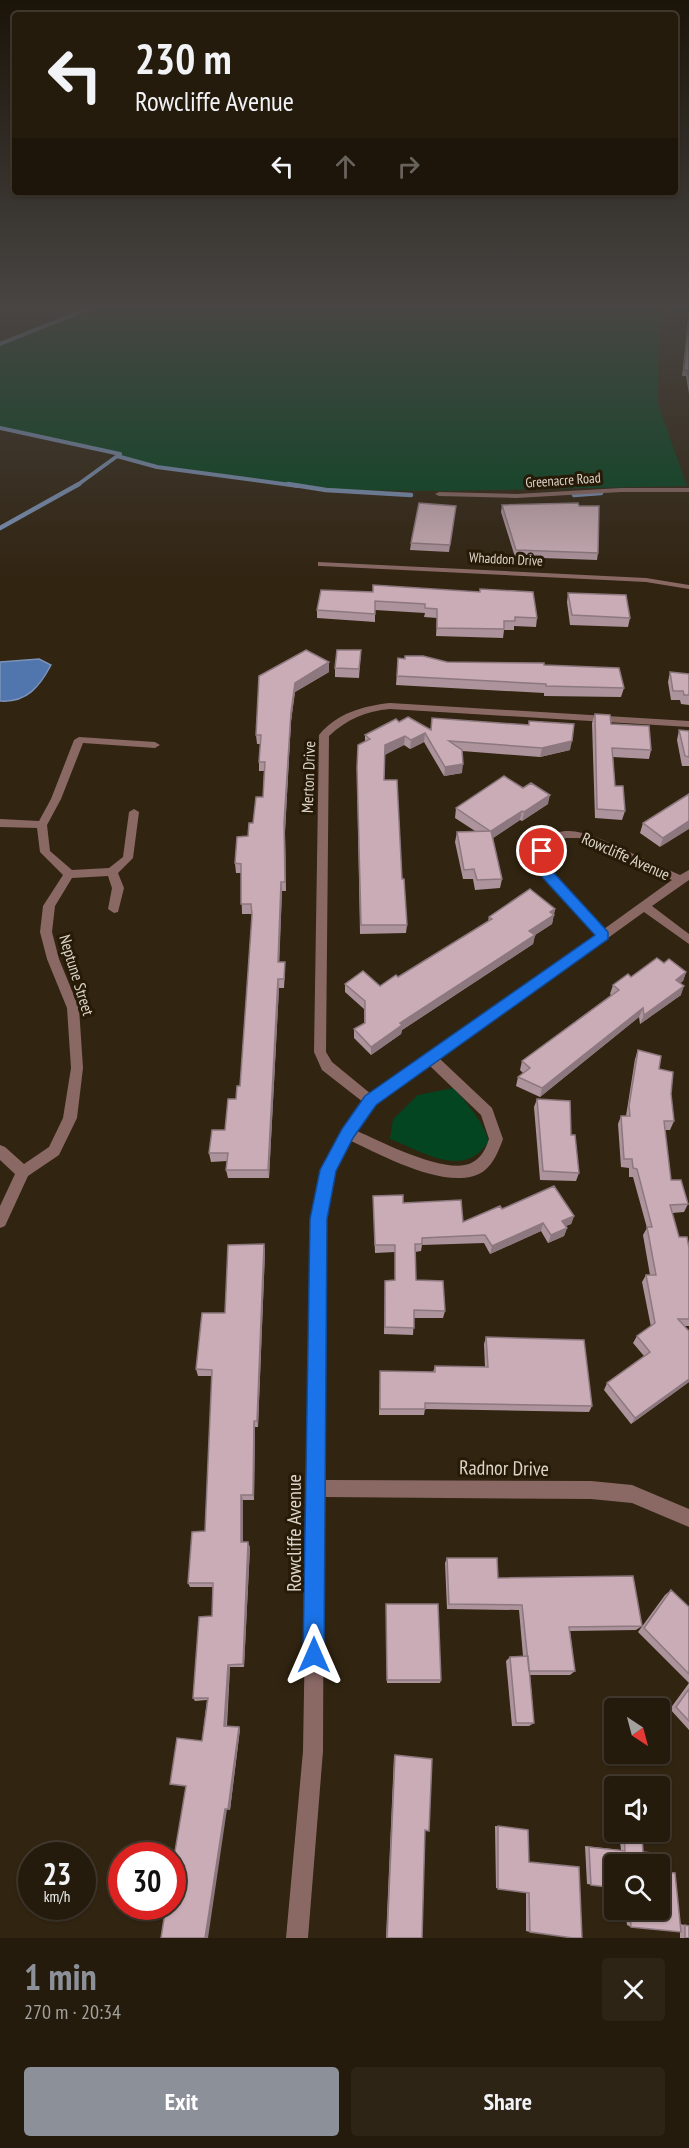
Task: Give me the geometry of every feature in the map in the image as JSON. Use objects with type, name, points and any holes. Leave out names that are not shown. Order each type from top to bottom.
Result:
[{"type":"street","name":"Greenacre Road","points":[[439,494],[516,496],[621,490],[689,490]]},
{"type":"street","name":"Whaddon Drive","points":[[321,564],[646,580],[689,587]]},
{"type":"street","name":"Merton Drive","points":[[370,1101],[327,1066],[320,1052],[324,735],[350,714],[366,708],[390,706],[689,724]]},
{"type":"street","points":[[134,812],[128,858],[112,872],[69,874],[45,852],[42,825],[56,799],[79,740],[155,745]]},
{"type":"street","points":[[0,823],[42,825]]},
{"type":"street","name":"Rowcliffe Avenue","points":[[603,936],[548,875],[540,859],[542,851],[551,840],[566,833],[580,834],[685,877]]},
{"type":"street","points":[[112,872],[118,888],[114,909]]},
{"type":"street","name":"Neptune Street","points":[[23,1172],[54,1151],[70,1118],[76,1068],[73,1008],[53,959],[46,932],[50,906],[69,874]]},
{"type":"street","name":"Rowcliffe Avenue","points":[[297,1938],[313,1750],[319,1219],[328,1170],[370,1101],[685,877]]},
{"type":"street","points":[[644,906],[689,940]]},
{"type":"street","points":[[348,1134],[424,1164],[458,1172],[473,1169],[485,1160],[496,1139],[487,1112],[431,1058]]},
{"type":"street","points":[[0,1151],[23,1172],[0,1221]]},
{"type":"street","name":"Radnor Drive","points":[[315,1488],[591,1490],[632,1494],[689,1518]]},
{"type":"green space","points":[[0,398],[658,398],[658,404],[687,486],[443,491],[326,490],[157,467],[132,458],[117,456],[119,453],[0,428]]},
{"type":"green space","points":[[453,1088],[474,1113],[489,1141],[479,1153],[468,1159],[456,1161],[443,1159],[390,1139],[393,1119],[418,1095]]},
{"type":"water","points":[[39,659],[51,665],[32,692],[18,699],[0,701],[0,662]]},
{"type":"building","points":[[419,503],[456,506],[450,545],[411,543]]},
{"type":"building","points":[[578,503],[579,506],[599,506],[598,553],[516,550],[502,505]]},
{"type":"building","points":[[373,585],[480,592],[480,589],[533,592],[537,618],[515,617],[515,621],[504,621],[504,629],[437,628],[437,609],[425,608],[425,604],[375,601],[375,614],[317,610],[321,590],[373,592]]},
{"type":"building","points":[[568,593],[626,595],[630,618],[572,615]]},
{"type":"building","points":[[306,650],[329,662],[295,683],[291,712],[284,823],[285,882],[281,882],[278,962],[285,962],[284,979],[278,979],[268,1170],[226,1170],[228,1153],[209,1153],[212,1130],[225,1130],[228,1099],[236,1099],[237,1086],[240,1086],[252,915],[251,904],[241,904],[241,864],[235,863],[237,837],[248,836],[249,823],[253,823],[256,797],[263,797],[265,762],[259,762],[261,735],[256,735],[259,676]]},
{"type":"building","points":[[337,650],[361,650],[359,669],[335,668]]},
{"type":"building","points":[[405,656],[423,656],[447,662],[544,663],[544,665],[619,668],[624,688],[546,686],[546,684],[397,676],[398,658],[405,659]]},
{"type":"building","points":[[670,672],[689,674],[689,695],[684,695],[683,691],[673,691]]},
{"type":"building","points":[[595,714],[610,715],[611,724],[649,726],[651,750],[612,748],[615,786],[623,786],[625,811],[597,809]]},
{"type":"building","points":[[408,717],[431,730],[432,718],[529,725],[529,721],[574,724],[572,741],[542,748],[449,741],[462,750],[463,764],[445,767],[425,733],[411,740],[405,736],[385,745],[384,780],[397,780],[402,879],[404,879],[407,925],[361,925],[358,745],[370,739],[365,735],[396,719],[399,722]]},
{"type":"building","points":[[679,730],[689,731],[689,757],[685,756]]},
{"type":"building","points":[[504,776],[523,788],[531,783],[550,795],[491,831],[502,879],[477,880],[474,869],[464,870],[457,832],[490,831],[456,808]]},
{"type":"building","points":[[689,794],[689,821],[663,838],[643,823]]},
{"type":"building","points":[[530,889],[555,909],[550,912],[554,915],[529,931],[535,935],[400,1023],[402,1025],[371,1047],[354,1029],[365,1023],[365,1001],[345,984],[363,971],[380,986],[396,975],[398,977],[492,919],[489,917]]},
{"type":"building","points":[[657,958],[664,963],[669,959],[686,972],[676,980],[684,986],[644,1015],[643,1008],[542,1088],[518,1077],[530,1068],[522,1061],[619,990],[613,985],[628,974],[631,977]]},
{"type":"building","points":[[638,1050],[661,1056],[659,1069],[673,1072],[671,1094],[674,1121],[664,1121],[671,1180],[681,1180],[688,1204],[670,1205],[679,1237],[687,1237],[689,1248],[689,1319],[678,1319],[689,1331],[689,1379],[635,1418],[607,1383],[650,1352],[637,1336],[655,1323],[646,1275],[656,1275],[647,1227],[652,1227],[637,1169],[633,1168],[632,1159],[624,1159],[621,1116],[630,1116],[629,1106]]},
{"type":"building","points":[[537,1099],[570,1101],[571,1135],[575,1135],[579,1173],[543,1171]]},
{"type":"building","points":[[554,1186],[574,1216],[562,1221],[567,1228],[551,1235],[543,1223],[492,1246],[485,1235],[422,1238],[422,1244],[415,1244],[416,1280],[443,1281],[445,1311],[414,1310],[414,1328],[385,1327],[385,1281],[395,1280],[395,1245],[375,1245],[373,1196],[403,1195],[403,1203],[461,1200],[463,1222],[500,1206],[502,1209]]},
{"type":"building","points":[[264,1244],[257,1421],[254,1421],[253,1495],[241,1495],[241,1542],[248,1542],[243,1664],[228,1665],[224,1726],[239,1727],[228,1809],[225,1809],[205,1938],[161,1938],[164,1920],[186,1920],[186,1842],[177,1842],[186,1786],[170,1784],[177,1738],[202,1741],[208,1698],[193,1698],[199,1617],[212,1616],[213,1583],[188,1583],[192,1532],[205,1531],[212,1370],[196,1369],[202,1313],[225,1313],[228,1245]]},
{"type":"building","points":[[486,1337],[584,1340],[592,1406],[425,1403],[425,1409],[380,1409],[380,1371],[435,1372],[435,1366],[488,1367]]},
{"type":"building","points":[[447,1558],[497,1558],[498,1578],[633,1576],[642,1626],[569,1627],[575,1671],[529,1671],[522,1605],[449,1604]]},
{"type":"building","points":[[671,1590],[689,1607],[689,1674],[644,1628]]},
{"type":"building","points":[[386,1604],[438,1604],[441,1680],[387,1680]]},
{"type":"building","points":[[528,1656],[534,1723],[516,1723],[510,1657]]},
{"type":"building","points":[[689,1689],[689,1721],[676,1707]]},
{"type":"building","points":[[395,1755],[432,1759],[429,1831],[425,1830],[422,1938],[387,1938]]},
{"type":"building","points":[[498,1826],[528,1830],[529,1862],[579,1867],[582,1938],[530,1932],[529,1893],[498,1889]]},
{"type":"building","points":[[624,1842],[642,1842],[643,1852],[652,1854],[604,1854],[604,1887],[591,1885],[589,1847],[625,1851]]},
{"type":"building","points":[[670,1873],[675,1873],[681,1932],[631,1927],[631,1920],[670,1920]]},
{"type":"building","points":[[685,1925],[689,1926],[689,1938],[685,1938]]},
{"type":"waterway","points":[[0,428],[120,454],[117,456]]},
{"type":"waterway","points":[[78,485],[117,456]]},
{"type":"waterway","points":[[117,456],[157,467],[298,486]]},
{"type":"waterway","points":[[288,484],[326,490],[411,495]]},
{"type":"waterway","points":[[0,528],[78,485]]},
{"type":"waterway","points":[[574,495],[601,493]]},
{"type":"route","points":[[314,1655],[319,1219],[328,1170],[370,1101],[603,936],[548,875],[540,859],[542,851]]}]
